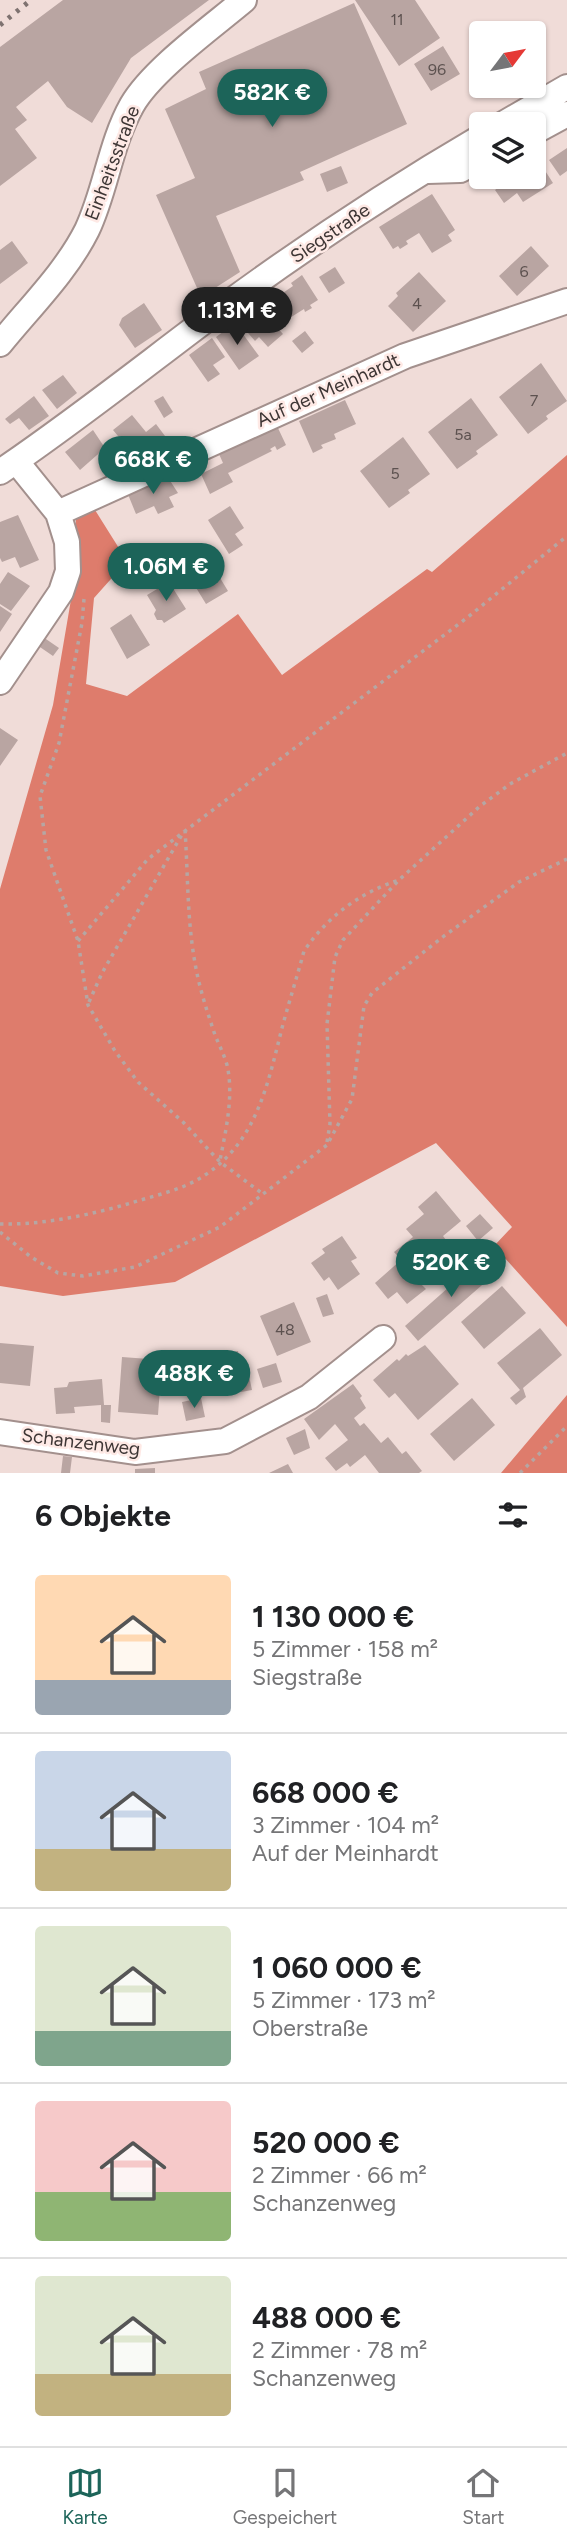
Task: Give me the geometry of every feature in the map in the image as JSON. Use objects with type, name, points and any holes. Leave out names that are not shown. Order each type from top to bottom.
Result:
[{"type":"street","name":"Einheitsstraße","points":[[0,344],[67,263],[87,229],[105,182],[118,136],[132,105],[146,85],[244,0]]},
{"type":"street","points":[[524,112],[567,87]]},
{"type":"street","points":[[546,125],[567,114]]},
{"type":"street","name":"Siegstraße","points":[[5,467],[72,422],[330,231],[469,144]]},
{"type":"street","points":[[424,171],[460,170],[469,165]]},
{"type":"street","name":"Auf der Meinhardt","points":[[58,513],[405,356],[567,301]]},
{"type":"street","points":[[0,682],[61,592],[68,572],[67,542],[58,513],[5,467]]},
{"type":"street","name":"Schanzenweg","points":[[0,1432],[135,1452],[225,1441],[309,1397],[383,1338]]},
{"type":"path","points":[[78,941],[148,859],[468,617],[567,536]]},
{"type":"path","points":[[85,588],[82,623],[58,743],[40,796],[46,850],[78,941],[88,1005],[109,1042],[138,1082],[183,1122],[220,1162],[262,1194]]},
{"type":"path","points":[[327,1144],[330,1124],[327,1024],[335,957],[343,940],[399,880],[479,807],[510,784],[567,752]]},
{"type":"path","points":[[88,1005],[102,972],[185,830]]},
{"type":"path","points":[[185,830],[188,920],[195,966],[227,1065],[227,1120],[220,1162]]},
{"type":"path","points":[[0,1233],[31,1257],[58,1273],[83,1276],[135,1267],[220,1227],[327,1144],[352,1099],[364,1006],[372,993],[444,936],[519,882],[567,859]]},
{"type":"path","points":[[0,1224],[22,1225],[120,1206],[183,1187],[207,1174],[235,1149],[248,1131],[262,1102],[304,951],[332,916],[363,896],[399,880]]},
{"type":"path","points":[[520,1473],[567,1426]]},
{"type":"shaded area","points":[[567,455],[567,1327],[494,1246],[512,1227],[436,1143],[175,1282],[63,1296],[0,1286],[0,889],[53,705],[74,582],[76,518],[95,510],[127,561],[94,598],[86,684],[127,696],[238,614],[282,675],[427,569],[432,572]]},
{"type":"shaded area","points":[[567,1395],[567,1473],[501,1473]]},
{"type":"building","points":[[63,0],[209,0],[131,58],[92,123],[67,107],[48,81],[16,107],[27,120],[15,129],[37,158],[0,186],[0,47]]},
{"type":"building","points":[[355,0],[415,0],[440,38],[399,66]]},
{"type":"building","points":[[354,3],[407,124],[300,172],[304,180],[216,216],[240,272],[201,297],[156,195],[195,178],[165,109],[206,89],[199,72]]},
{"type":"building","points":[[443,46],[460,74],[431,91],[414,64]]},
{"type":"building","points":[[567,148],[567,171],[560,176],[549,160]]},
{"type":"building","points":[[341,166],[348,183],[327,192],[320,174]]},
{"type":"building","points":[[546,172],[553,183],[546,187]]},
{"type":"building","points":[[544,189],[523,202],[517,193],[504,203],[495,190]]},
{"type":"building","points":[[432,194],[455,230],[448,235],[452,241],[432,253],[419,233],[406,241],[408,244],[400,249],[398,246],[393,249],[379,227]]},
{"type":"building","points":[[12,241],[28,263],[0,284],[0,250]]},
{"type":"building","points":[[531,246],[549,266],[517,296],[499,276]]},
{"type":"building","points":[[335,267],[345,283],[329,293],[319,277]]},
{"type":"building","points":[[419,272],[446,301],[413,332],[388,306],[398,296],[396,293]]},
{"type":"building","points":[[302,275],[318,300],[310,305],[312,308],[305,312],[304,309],[288,319],[274,299],[293,286],[291,283]]},
{"type":"building","points":[[144,303],[162,330],[135,348],[119,325],[122,318]]},
{"type":"building","points":[[261,310],[283,334],[268,347],[259,337],[255,341],[242,326]]},
{"type":"building","points":[[235,323],[259,356],[239,370],[216,337]]},
{"type":"building","points":[[305,331],[314,343],[302,353],[292,341]]},
{"type":"building","points":[[212,338],[225,357],[213,365],[220,374],[208,382],[189,355]]},
{"type":"building","points":[[541,363],[567,401],[546,416],[548,419],[528,434],[499,397]]},
{"type":"building","points":[[63,375],[77,393],[57,409],[42,390]]},
{"type":"building","points":[[34,396],[49,416],[29,430],[19,418],[10,424],[5,419]]},
{"type":"building","points":[[163,396],[173,412],[164,418],[154,401]]},
{"type":"building","points":[[471,398],[498,435],[457,469],[428,432]]},
{"type":"building","points":[[345,400],[356,424],[334,434],[336,439],[321,445],[323,448],[313,453],[299,421]]},
{"type":"building","points":[[132,415],[146,432],[156,424],[165,436],[137,459],[113,430]]},
{"type":"building","points":[[277,426],[286,445],[277,450],[275,446],[270,449],[272,451],[228,473],[233,482],[210,494],[201,474],[223,463],[219,454]]},
{"type":"building","points":[[93,430],[105,448],[80,470],[65,452]]},
{"type":"building","points":[[403,437],[430,474],[389,508],[360,471]]},
{"type":"building","points":[[167,476],[178,493],[169,497],[174,507],[158,514],[154,506],[136,514],[127,492]]},
{"type":"building","points":[[230,506],[244,528],[235,534],[243,545],[229,554],[208,520]]},
{"type":"building","points":[[18,515],[39,560],[20,568],[15,557],[2,562],[0,558],[0,522]]},
{"type":"building","points":[[196,561],[201,570],[211,563],[228,591],[206,604],[184,568]]},
{"type":"building","points":[[8,572],[30,586],[11,611],[0,604],[0,584]]},
{"type":"building","points":[[169,582],[186,609],[164,623],[157,620],[154,614],[156,610],[147,595]]},
{"type":"building","points":[[0,606],[12,614],[0,632]]},
{"type":"building","points":[[131,614],[150,645],[127,659],[110,628]]},
{"type":"building","points":[[43,637],[59,648],[53,656],[37,645]]},
{"type":"building","points":[[0,728],[18,740],[0,766]]},
{"type":"building","points":[[436,1191],[461,1221],[443,1236],[449,1244],[431,1259],[437,1267],[419,1282],[426,1289],[407,1304],[397,1292],[388,1299],[375,1283],[401,1260],[394,1252],[413,1237],[406,1229],[424,1214],[418,1207]]},
{"type":"building","points":[[480,1214],[493,1228],[478,1241],[466,1226]]},
{"type":"building","points":[[342,1236],[357,1258],[351,1261],[360,1274],[338,1290],[329,1277],[324,1281],[311,1263],[325,1253],[322,1249]]},
{"type":"building","points":[[484,1256],[497,1272],[418,1341],[405,1326]]},
{"type":"building","points":[[502,1286],[526,1313],[484,1349],[461,1322]]},
{"type":"building","points":[[327,1294],[334,1314],[323,1317],[316,1298]]},
{"type":"building","points":[[294,1302],[311,1342],[277,1356],[260,1316]]},
{"type":"building","points":[[540,1328],[562,1355],[523,1388],[526,1397],[516,1405],[510,1398],[520,1390],[497,1363]]},
{"type":"building","points":[[0,1343],[34,1346],[30,1386],[0,1383]]},
{"type":"building","points":[[425,1345],[459,1384],[418,1420],[395,1393],[389,1398],[373,1380],[397,1359],[399,1361],[406,1354],[408,1356]]},
{"type":"building","points":[[238,1351],[242,1372],[248,1371],[252,1390],[241,1392],[239,1385],[204,1392],[202,1381],[198,1382],[195,1365],[215,1361],[214,1356]]},
{"type":"building","points":[[122,1357],[162,1360],[158,1415],[118,1412]]},
{"type":"building","points":[[276,1363],[282,1382],[263,1388],[257,1369]]},
{"type":"building","points":[[102,1379],[104,1405],[111,1405],[110,1423],[101,1422],[101,1405],[74,1407],[75,1413],[56,1414],[54,1388],[67,1387],[69,1382]]},
{"type":"building","points":[[353,1384],[362,1396],[360,1398],[366,1408],[354,1418],[360,1426],[364,1423],[381,1443],[388,1437],[402,1454],[406,1451],[422,1471],[379,1473],[365,1455],[350,1467],[347,1463],[336,1471],[325,1458],[348,1440],[335,1424],[319,1440],[304,1419]]},
{"type":"building","points":[[201,1398],[205,1417],[186,1421],[182,1402]]},
{"type":"building","points":[[472,1398],[495,1425],[454,1461],[430,1434]]},
{"type":"building","points":[[305,1429],[310,1448],[294,1455],[286,1438]]},
{"type":"building","points":[[63,1456],[72,1457],[70,1473],[61,1473]]},
{"type":"building","points":[[288,1464],[293,1473],[269,1473]]},
{"type":"building","points":[[155,1468],[155,1473],[135,1473],[135,1469]]},
{"type":"railway","points":[[0,25],[31,0]]}]
